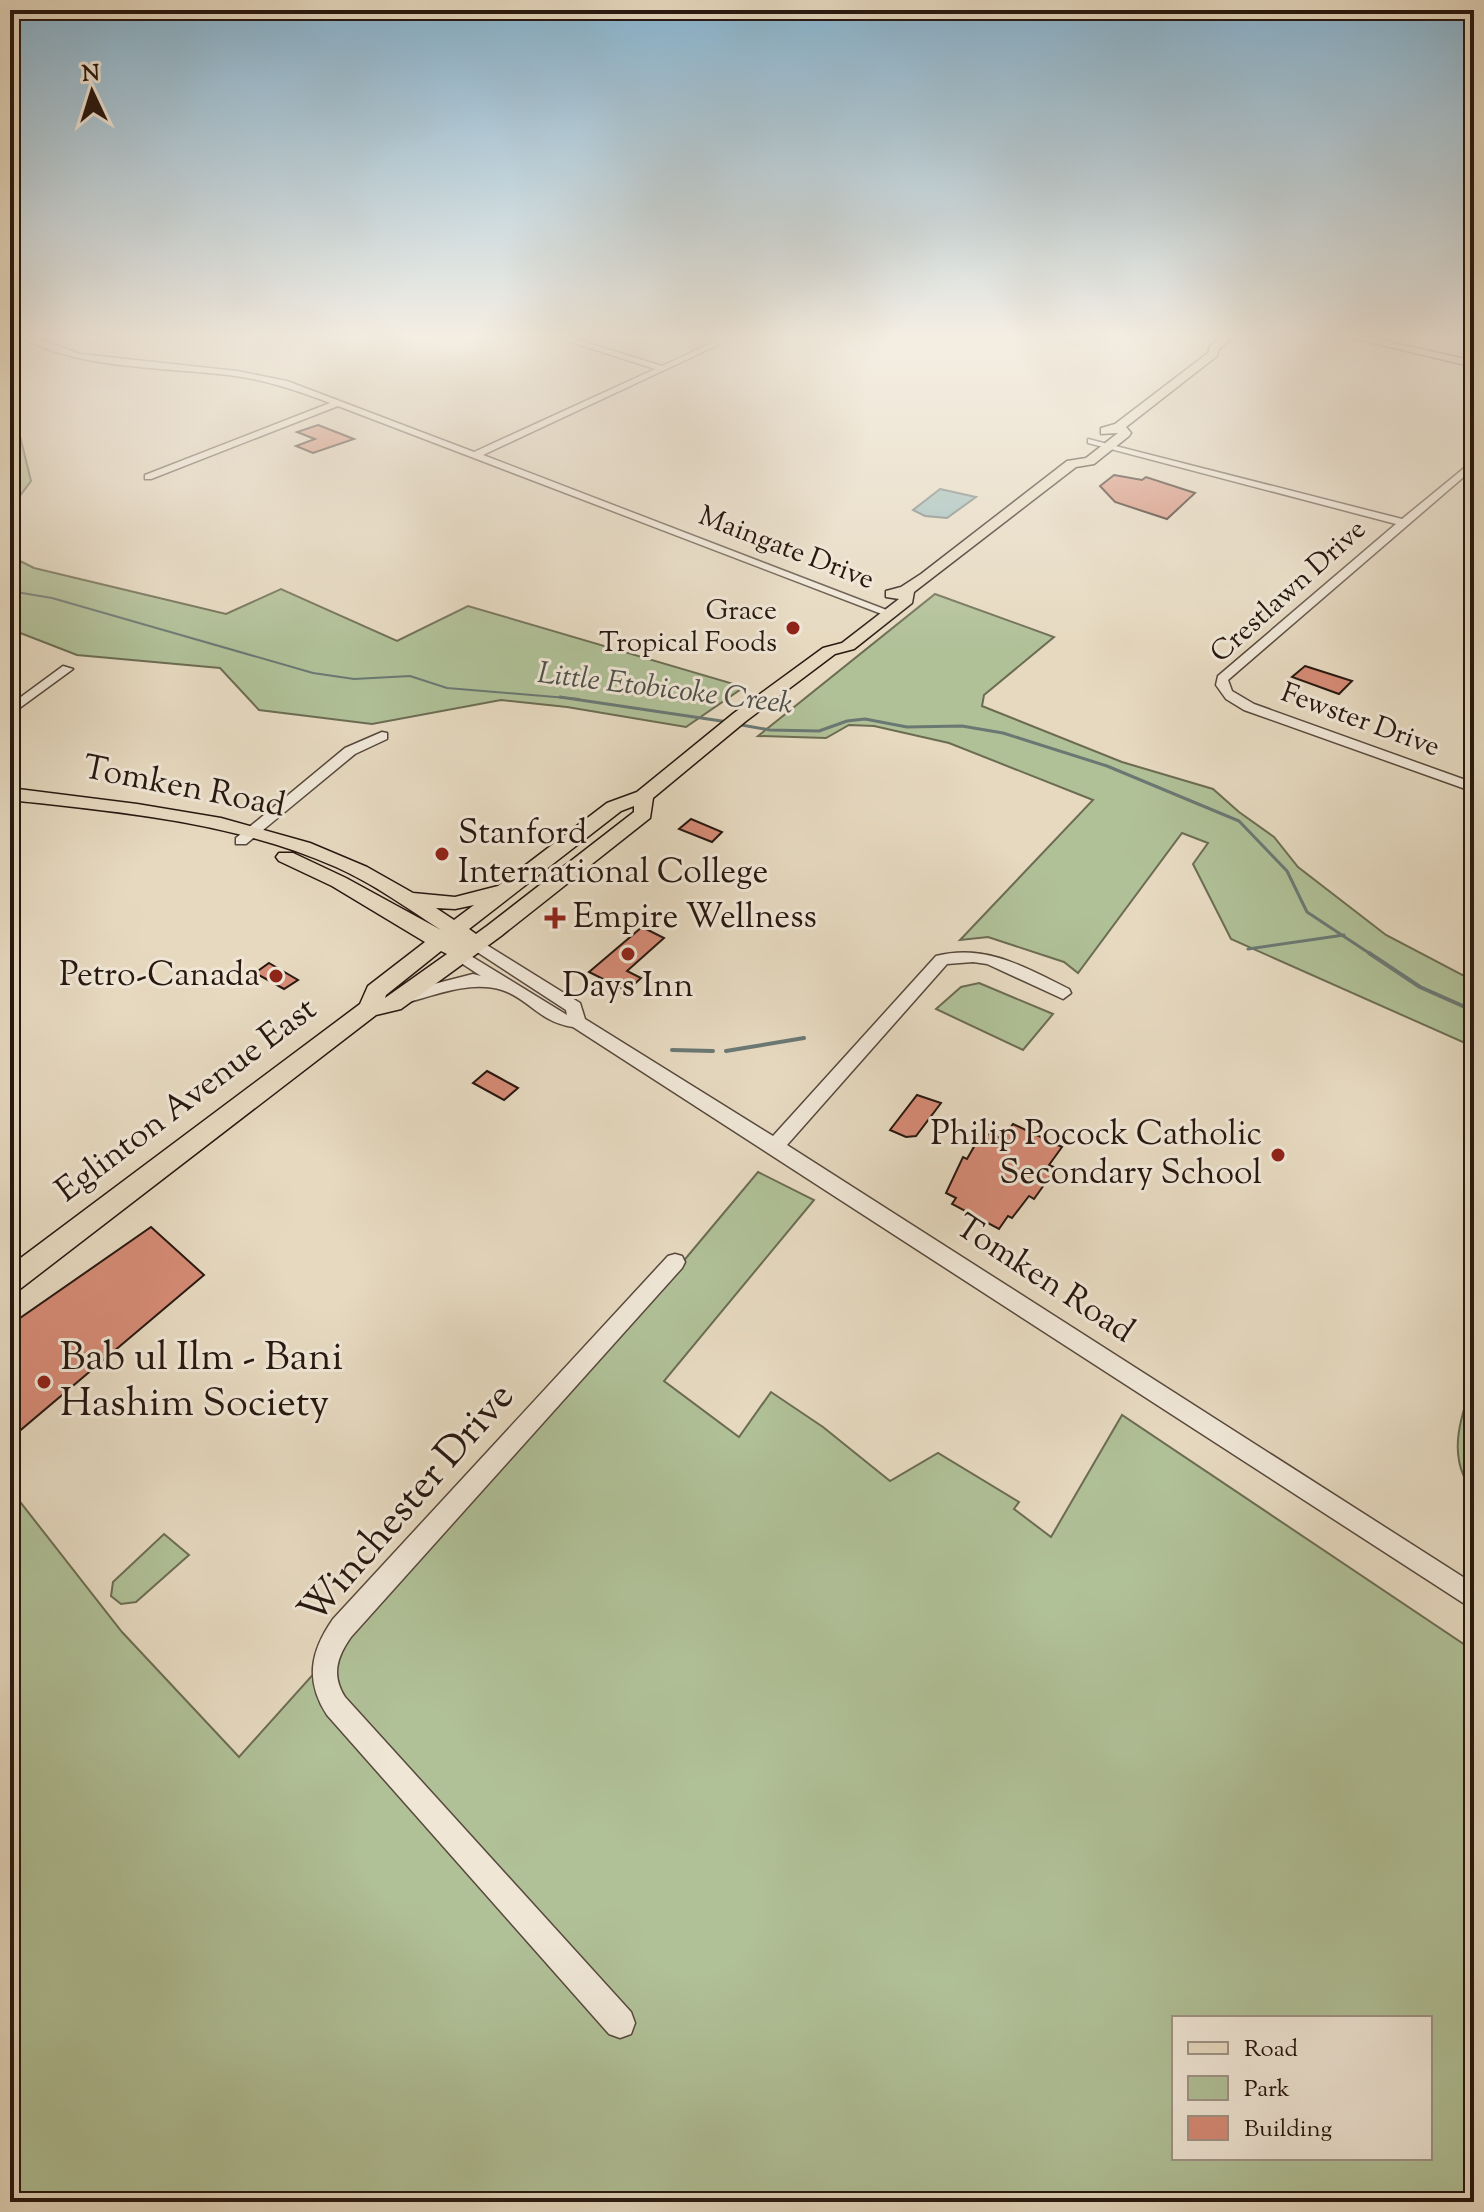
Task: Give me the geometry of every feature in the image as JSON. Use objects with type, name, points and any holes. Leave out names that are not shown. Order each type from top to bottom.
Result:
[{"type":"main road","name":"Eglinton Avenue East","points":[[1072,464],[1071,456],[1093,439]]},
{"type":"main road","name":"Eglinton Avenue East","points":[[829,651],[833,639],[889,595],[906,590],[1072,464],[1090,461],[1118,439]]},
{"type":"main road","name":"Eglinton Avenue East","points":[[10,1281],[370,1008],[393,1004],[396,988],[450,936],[614,807],[644,796],[740,717],[829,651],[848,646],[891,614],[907,600],[906,590]]},
{"type":"main road","name":"Tomken Road","points":[[10,794],[157,812],[346,864],[408,899],[469,949]]},
{"type":"main road","name":"Eglinton Avenue East","points":[[396,988],[469,949],[643,814],[644,796]]},
{"type":"main road","name":"Tomken Road","points":[[10,805],[247,836],[385,908],[450,936]]},
{"type":"main road","points":[[408,899],[455,903],[510,890]]},
{"type":"main road","points":[[385,908],[405,938],[396,988]]},
{"type":"street","points":[[148,477],[245,439]]},
{"type":"street","name":"Maingate Drive","points":[[433,439],[891,614]]},
{"type":"street","points":[[476,455],[510,439]]},
{"type":"street","points":[[1088,443],[1404,523]]},
{"type":"street","name":"Crestlawn Drive","points":[[1230,698],[1224,691],[1222,679],[1474,463]]},
{"type":"street","points":[[10,711],[67,669]]},
{"type":"street","name":"Fewster Drive","points":[[1230,698],[1474,788]]},
{"type":"street","points":[[247,836],[350,751],[382,736]]},
{"type":"street","name":"Tomken Road","points":[[469,949],[505,986],[558,1019],[577,1022],[775,1146],[1474,1598]]},
{"type":"street","name":"Tomken Road","points":[[469,949],[574,1007],[577,1022]]},
{"type":"street","points":[[775,1146],[942,960],[957,956],[985,957],[1063,993]]},
{"type":"street","points":[[396,988],[473,980],[505,986]]},
{"type":"street","name":"Winchester Drive","points":[[620,2023],[336,1706],[322,1673],[330,1646],[342,1628],[675,1262]]},
{"type":"green space","points":[[10,439],[21,439],[31,481],[10,509]]},
{"type":"green space","points":[[10,556],[34,568],[226,614],[281,589],[397,641],[468,606],[744,687],[686,727],[567,707],[501,700],[372,724],[259,710],[220,668],[77,655],[10,629]]},
{"type":"green space","points":[[935,594],[1054,637],[984,695],[982,706],[1122,762],[1213,789],[1274,837],[1298,867],[1386,935],[1474,981],[1474,1047],[1231,939],[1193,864],[1208,843],[1182,833],[1078,973],[1064,962],[988,937],[960,940],[1093,800],[949,743],[874,726],[849,725],[826,738],[758,736]]},
{"type":"green space","points":[[979,983],[1053,1014],[1023,1050],[936,1009],[961,987]]},
{"type":"green space","points":[[758,1172],[814,1200],[664,1381],[739,1437],[771,1392],[823,1427],[890,1481],[938,1453],[1019,1502],[1014,1509],[1051,1537],[1122,1415],[1474,1651],[1474,2202],[10,2202],[10,1489],[122,1632],[239,1757],[676,1270]]},
{"type":"green space","points":[[1474,1379],[1474,1493],[1460,1465],[1458,1437]]},
{"type":"green space","points":[[164,1534],[189,1555],[136,1602],[121,1604],[111,1596],[113,1582]]},
{"type":"water","points":[[940,489],[976,497],[947,518],[925,516],[913,510]]},
{"type":"building","points":[[314,439],[353,439],[313,453],[296,446]]},
{"type":"building","points":[[1114,475],[1142,480],[1146,477],[1195,493],[1167,519],[1115,502],[1100,486]]},
{"type":"building","points":[[1305,666],[1352,681],[1339,694],[1292,677]]},
{"type":"building","points":[[691,819],[722,832],[712,842],[679,829]]},
{"type":"building","name":"Days Inn","points":[[642,927],[664,938],[627,971],[641,978],[627,991],[589,972]]},
{"type":"building","name":"Petro-Canada","points":[[269,963],[298,980],[284,989],[255,973]]},
{"type":"building","points":[[487,1071],[518,1088],[504,1100],[473,1083]]},
{"type":"building","points":[[917,1095],[941,1103],[916,1136],[906,1137],[890,1130]]},
{"type":"building","points":[[1013,1124],[1062,1147],[1049,1165],[1056,1168],[1034,1199],[1029,1196],[999,1229],[952,1204],[956,1198],[946,1193],[963,1157],[967,1159],[975,1145],[979,1146],[989,1133],[1002,1139]]},
{"type":"building","name":"Bab ul Ilm - Bani Hashim Society","points":[[151,1227],[204,1275],[10,1439],[10,1325]]},
{"type":"waterway","name":"Little Etobicoke Creek","points":[[10,591],[52,598],[313,673],[354,679],[410,676],[447,688],[566,698]]},
{"type":"waterway","name":"Little Etobicoke Creek","points":[[560,697],[566,698]]},
{"type":"waterway","name":"Little Etobicoke Creek","points":[[566,698],[579,699]]},
{"type":"waterway","name":"Little Etobicoke Creek","points":[[566,698],[728,722]]},
{"type":"waterway","name":"Little Etobicoke Creek","points":[[736,724],[770,730],[819,731],[847,721],[865,719],[907,727],[962,726],[1003,733],[1107,766],[1239,821],[1287,871],[1307,912],[1342,935]]},
{"type":"waterway","points":[[1248,949],[1342,935]]},
{"type":"waterway","name":"Little Etobicoke Creek","points":[[1342,935],[1372,955]]},
{"type":"waterway","name":"Little Etobicoke Creek","points":[[1372,955],[1420,987],[1474,1011]]},
{"type":"waterway","points":[[726,1051],[804,1038]]},
{"type":"waterway","points":[[672,1050],[713,1051]]},
{"type":"place","name":"Grace Tropical Foods","points":[[793,628]]},
{"type":"place","name":"Stanford International College","points":[[442,854]]},
{"type":"place","name":"Empire Wellness","points":[[555,918]]},
{"type":"place","name":"Days Inn","points":[[628,954]]},
{"type":"place","name":"Petro-Canada","points":[[276,976]]},
{"type":"place","name":"Philip Pocock Catholic Secondary School","points":[[1278,1155]]},
{"type":"place","name":"Bab ul Ilm - Bani Hashim Society","points":[[44,1382]]}]
